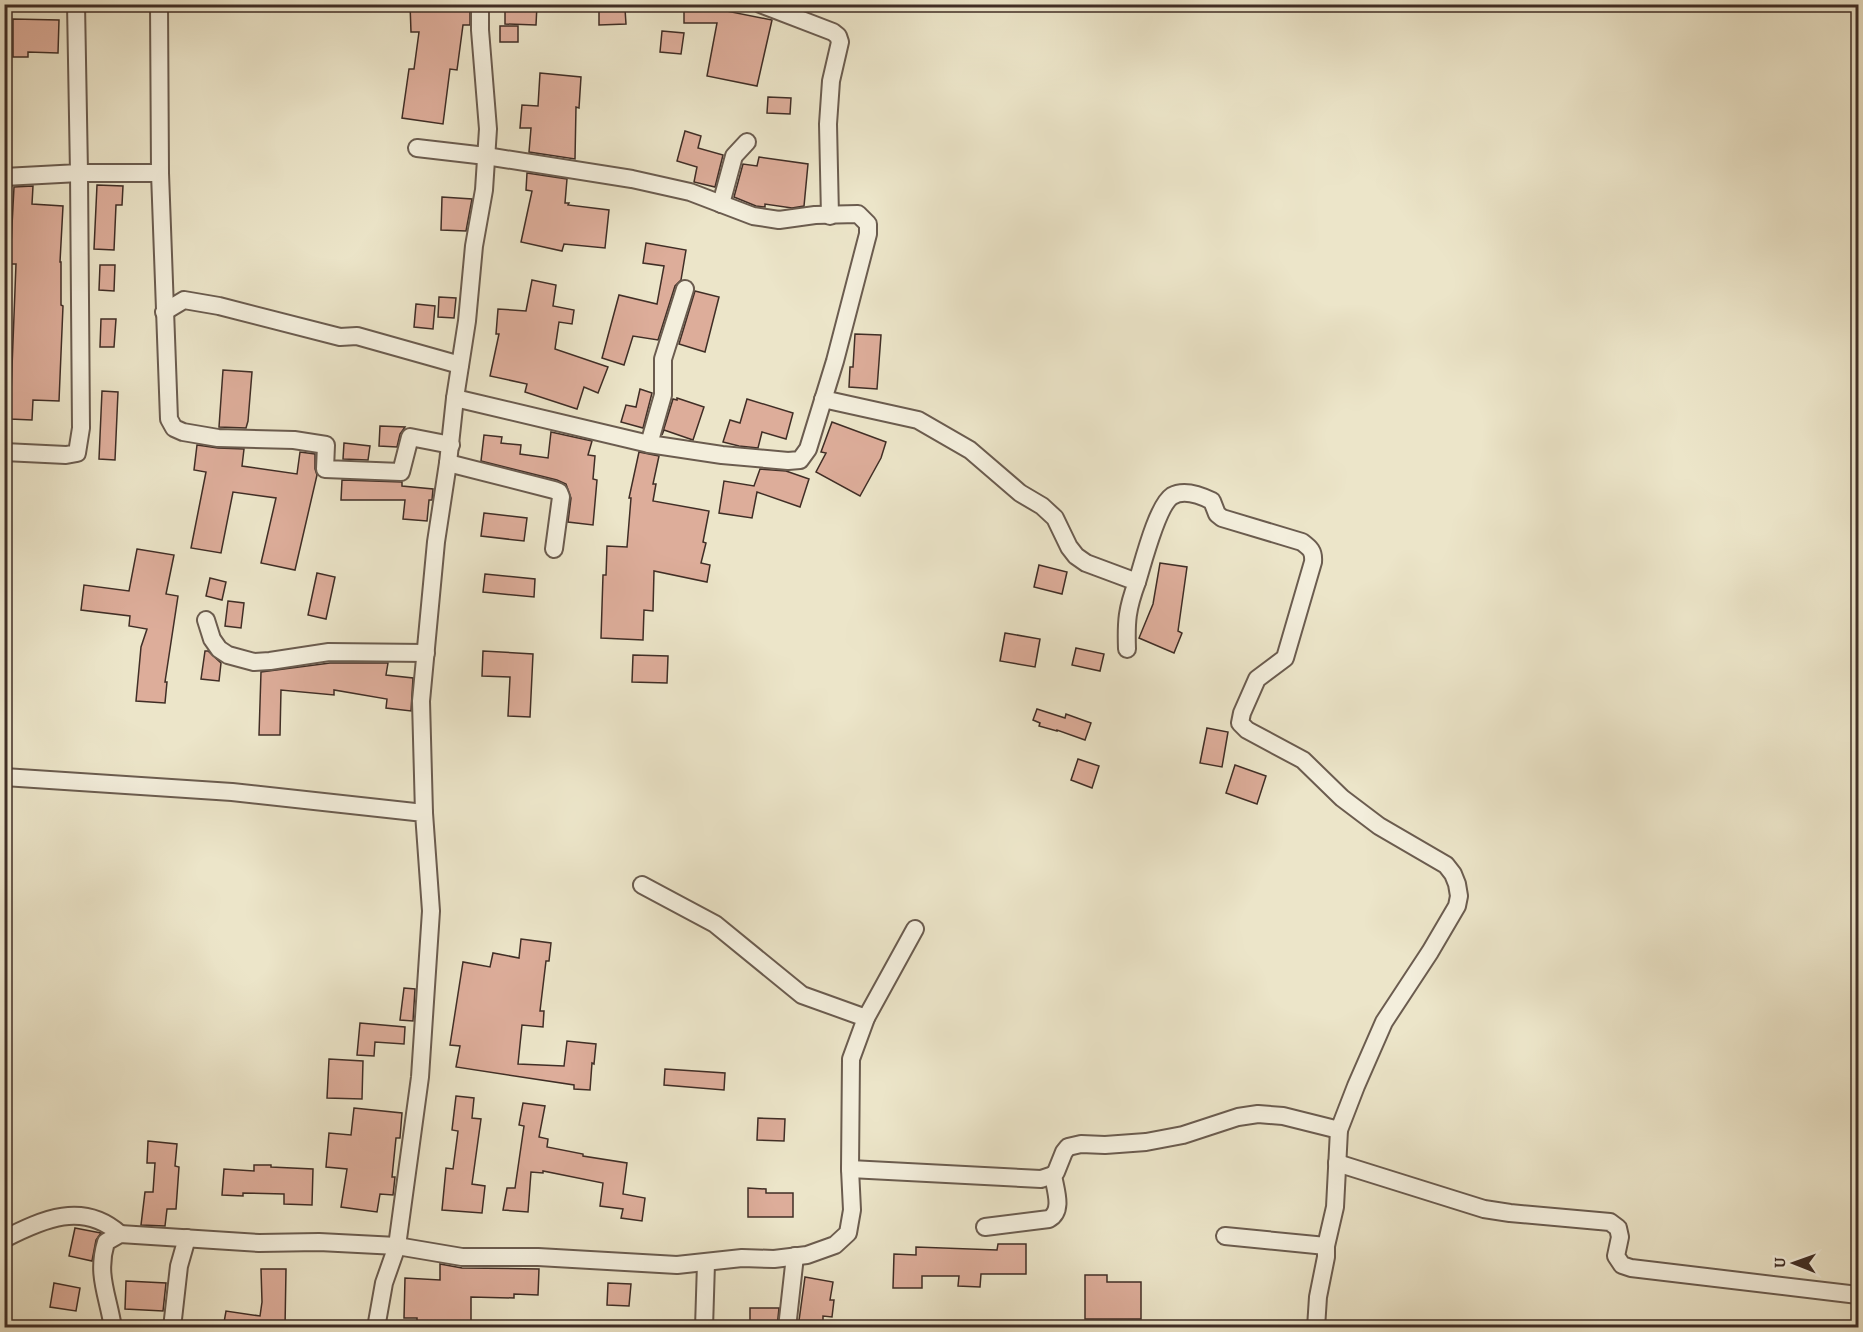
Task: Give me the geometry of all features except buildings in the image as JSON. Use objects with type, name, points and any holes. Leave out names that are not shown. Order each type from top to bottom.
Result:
[{"type":"street","points":[[4,452],[66,455],[77,453],[81,428],[76,4]]},
{"type":"street","points":[[159,4],[164,312],[169,419],[174,428],[183,432],[218,438],[294,440],[326,445],[325,469],[401,472],[410,437],[451,445]]},
{"type":"street","points":[[376,1328],[384,1283],[397,1246],[419,1092],[431,911],[424,813],[421,701],[436,542],[467,321],[474,246],[484,190],[488,129],[480,4]]},
{"type":"street","points":[[759,4],[838,36],[840,42],[831,81],[828,124],[830,216]]},
{"type":"street","points":[[721,204],[734,156],[747,141]]},
{"type":"street","points":[[417,148],[486,156],[632,179],[690,192],[753,216],[778,220],[815,215],[858,214],[868,224],[868,234],[836,361],[808,449],[800,460],[722,455],[649,444],[455,398]]},
{"type":"street","points":[[4,177],[79,173],[160,173]]},
{"type":"street","points":[[649,444],[663,395],[663,359],[685,289]]},
{"type":"street","points":[[164,312],[184,300],[219,306],[340,337],[357,336],[460,365]]},
{"type":"street","points":[[823,399],[918,420],[970,450],[1020,493],[1042,506],[1055,518],[1069,548],[1076,556],[1086,563],[1137,582]]},
{"type":"street","points":[[448,463],[559,492],[561,497],[554,549]]},
{"type":"street","points":[[1127,649],[1128,606],[1156,523],[1169,497],[1178,493],[1188,493],[1212,501],[1217,514],[1228,521],[1302,542],[1314,554],[1313,562],[1285,658],[1257,679],[1240,723],[1247,730],[1303,760],[1342,798],[1379,826],[1446,865],[1457,884],[1459,896],[1457,906],[1384,1022],[1339,1130],[1335,1207],[1326,1246],[1316,1328]]},
{"type":"street","points":[[206,620],[212,639],[219,649],[228,655],[254,662],[329,652],[426,653]]},
{"type":"street","points":[[4,777],[232,792],[424,813]]},
{"type":"street","points":[[642,885],[715,924],[802,994],[866,1018]]},
{"type":"street","points":[[113,1328],[102,1276],[103,1254],[106,1242],[120,1234],[259,1243],[319,1242],[397,1246],[462,1257],[538,1257],[677,1265],[742,1258],[774,1259],[807,1255],[835,1245],[848,1233],[852,1210],[851,1059],[866,1018],[915,929]]},
{"type":"street","points":[[850,1169],[1041,1179],[1056,1172],[1068,1147],[1081,1144],[1146,1142],[1183,1136],[1238,1117],[1258,1114],[1283,1116],[1339,1130]]},
{"type":"street","points":[[1337,1163],[1484,1209],[1610,1222],[1618,1228],[1620,1237],[1616,1256],[1622,1265],[1631,1268],[1858,1295]]},
{"type":"street","points":[[985,1227],[1049,1220],[1054,1217],[1057,1213],[1057,1200],[1053,1175]]},
{"type":"street","points":[[4,1239],[46,1220],[72,1216],[90,1217],[108,1223],[120,1234]]},
{"type":"street","points":[[1225,1236],[1326,1246]]},
{"type":"street","points":[[172,1328],[179,1266],[187,1238]]},
{"type":"street","points":[[787,1328],[795,1256]]},
{"type":"street","points":[[704,1328],[706,1263]]}]
